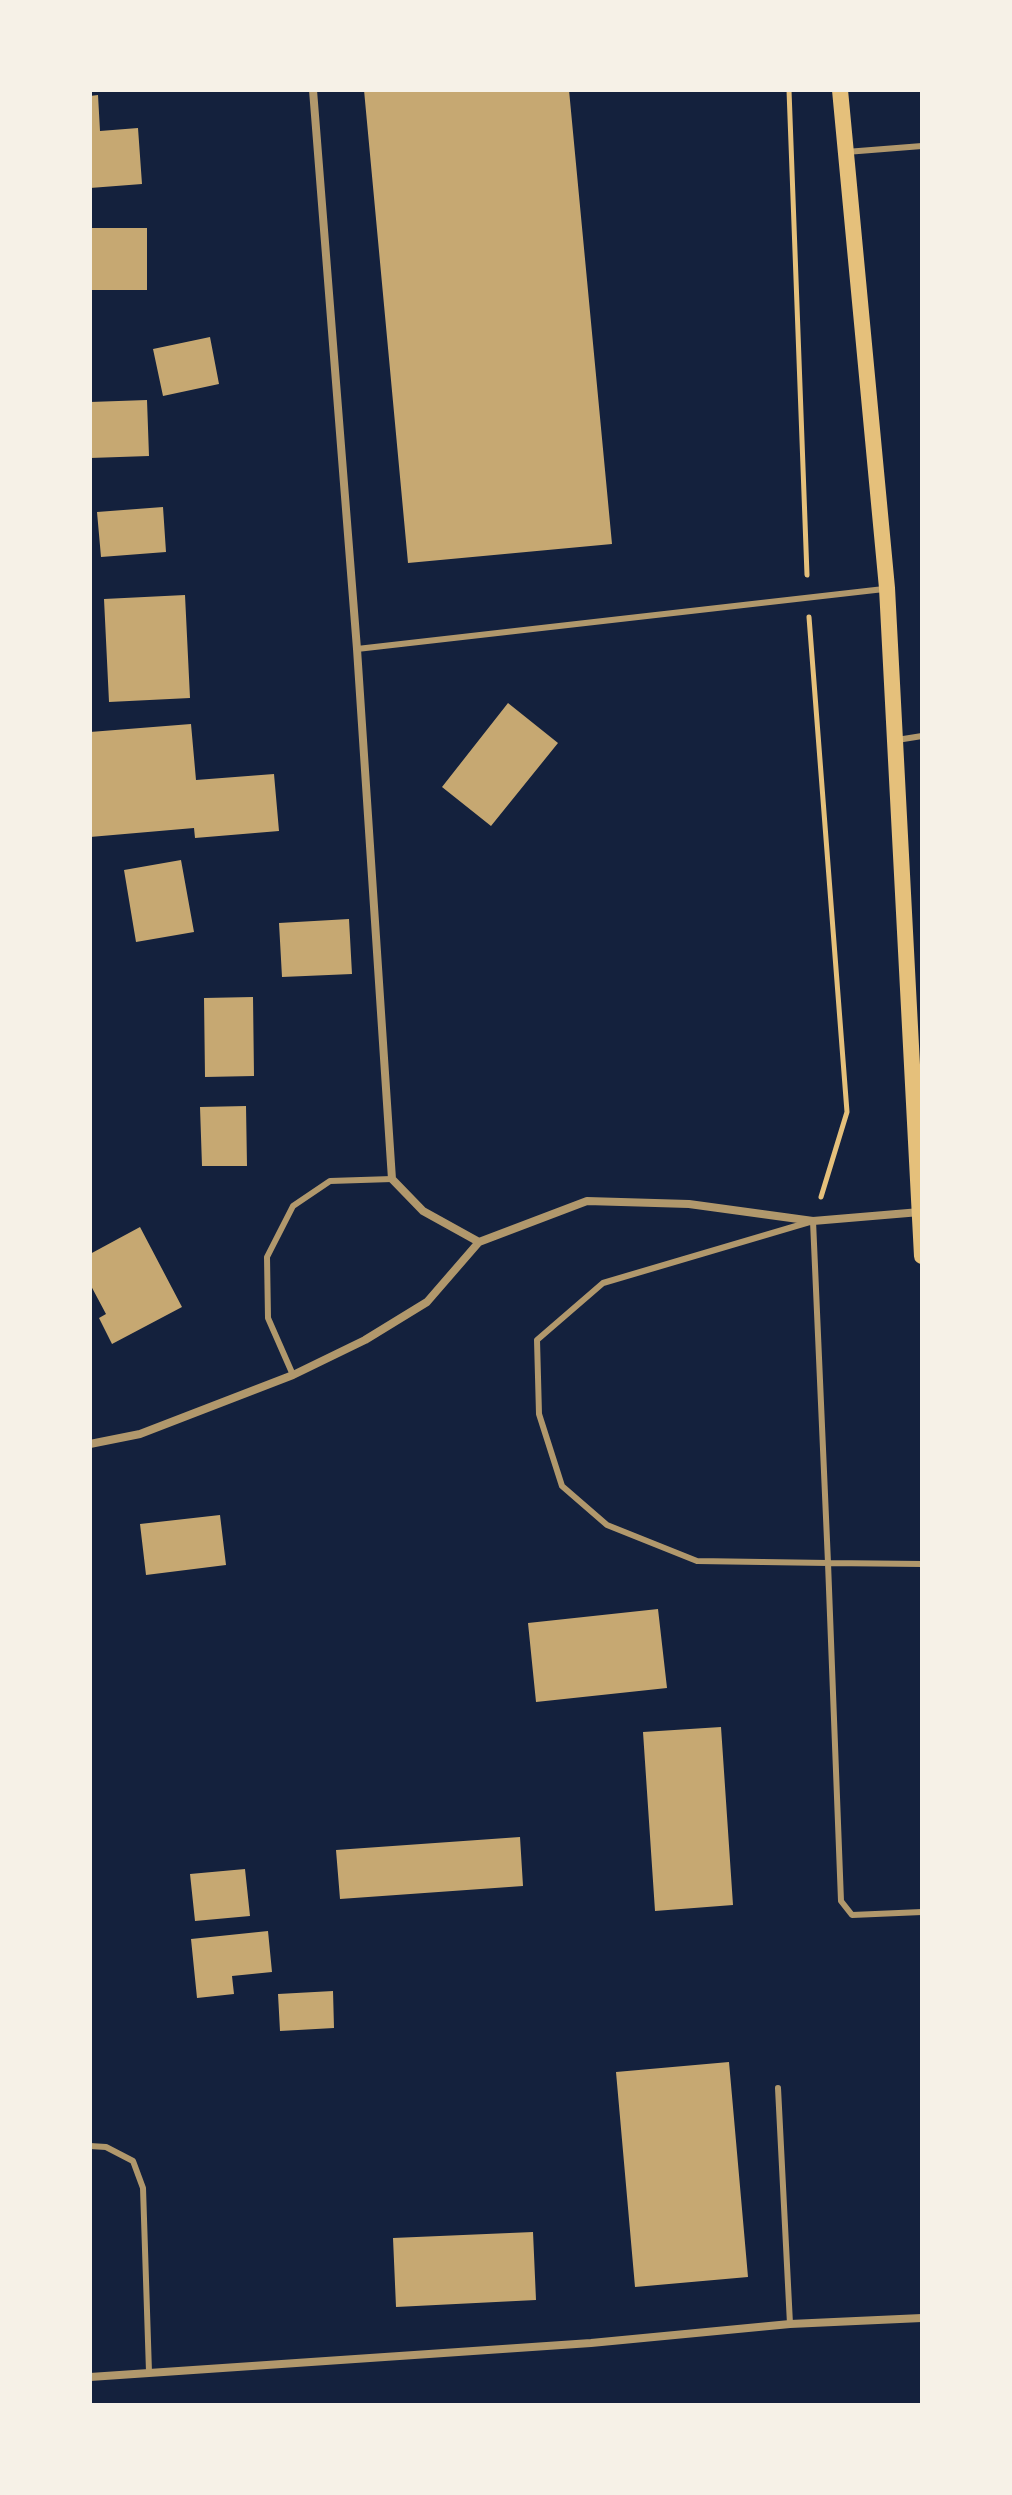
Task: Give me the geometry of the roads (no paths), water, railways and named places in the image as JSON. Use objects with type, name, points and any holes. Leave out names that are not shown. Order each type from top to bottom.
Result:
[{"type":"main road","points":[[840,90],[887,588],[922,1256]]},
{"type":"street","points":[[313,90],[357,649],[392,1179],[423,1211],[479,1242]]},
{"type":"street","points":[[90,1444],[140,1434],[293,1375],[365,1340],[427,1302],[479,1242],[587,1201],[689,1204],[813,1221],[920,1212]]},
{"type":"street","points":[[90,2377],[591,2343],[790,2324],[922,2318]]},
{"type":"lane","points":[[846,152],[922,146]]},
{"type":"lane","points":[[357,649],[887,588]]},
{"type":"lane","points":[[897,740],[922,736]]},
{"type":"lane","points":[[293,1375],[268,1318],[267,1257],[293,1206],[330,1181],[392,1179]]},
{"type":"lane","points":[[922,1564],[828,1563],[697,1561],[607,1525],[562,1486],[539,1414],[537,1340],[603,1283],[813,1221],[828,1563],[841,1901],[852,1915],[922,1912]]},
{"type":"lane","points":[[778,2088],[790,2324]]},
{"type":"lane","points":[[90,2146],[106,2147],[133,2161],[143,2188],[149,2372]]}]
